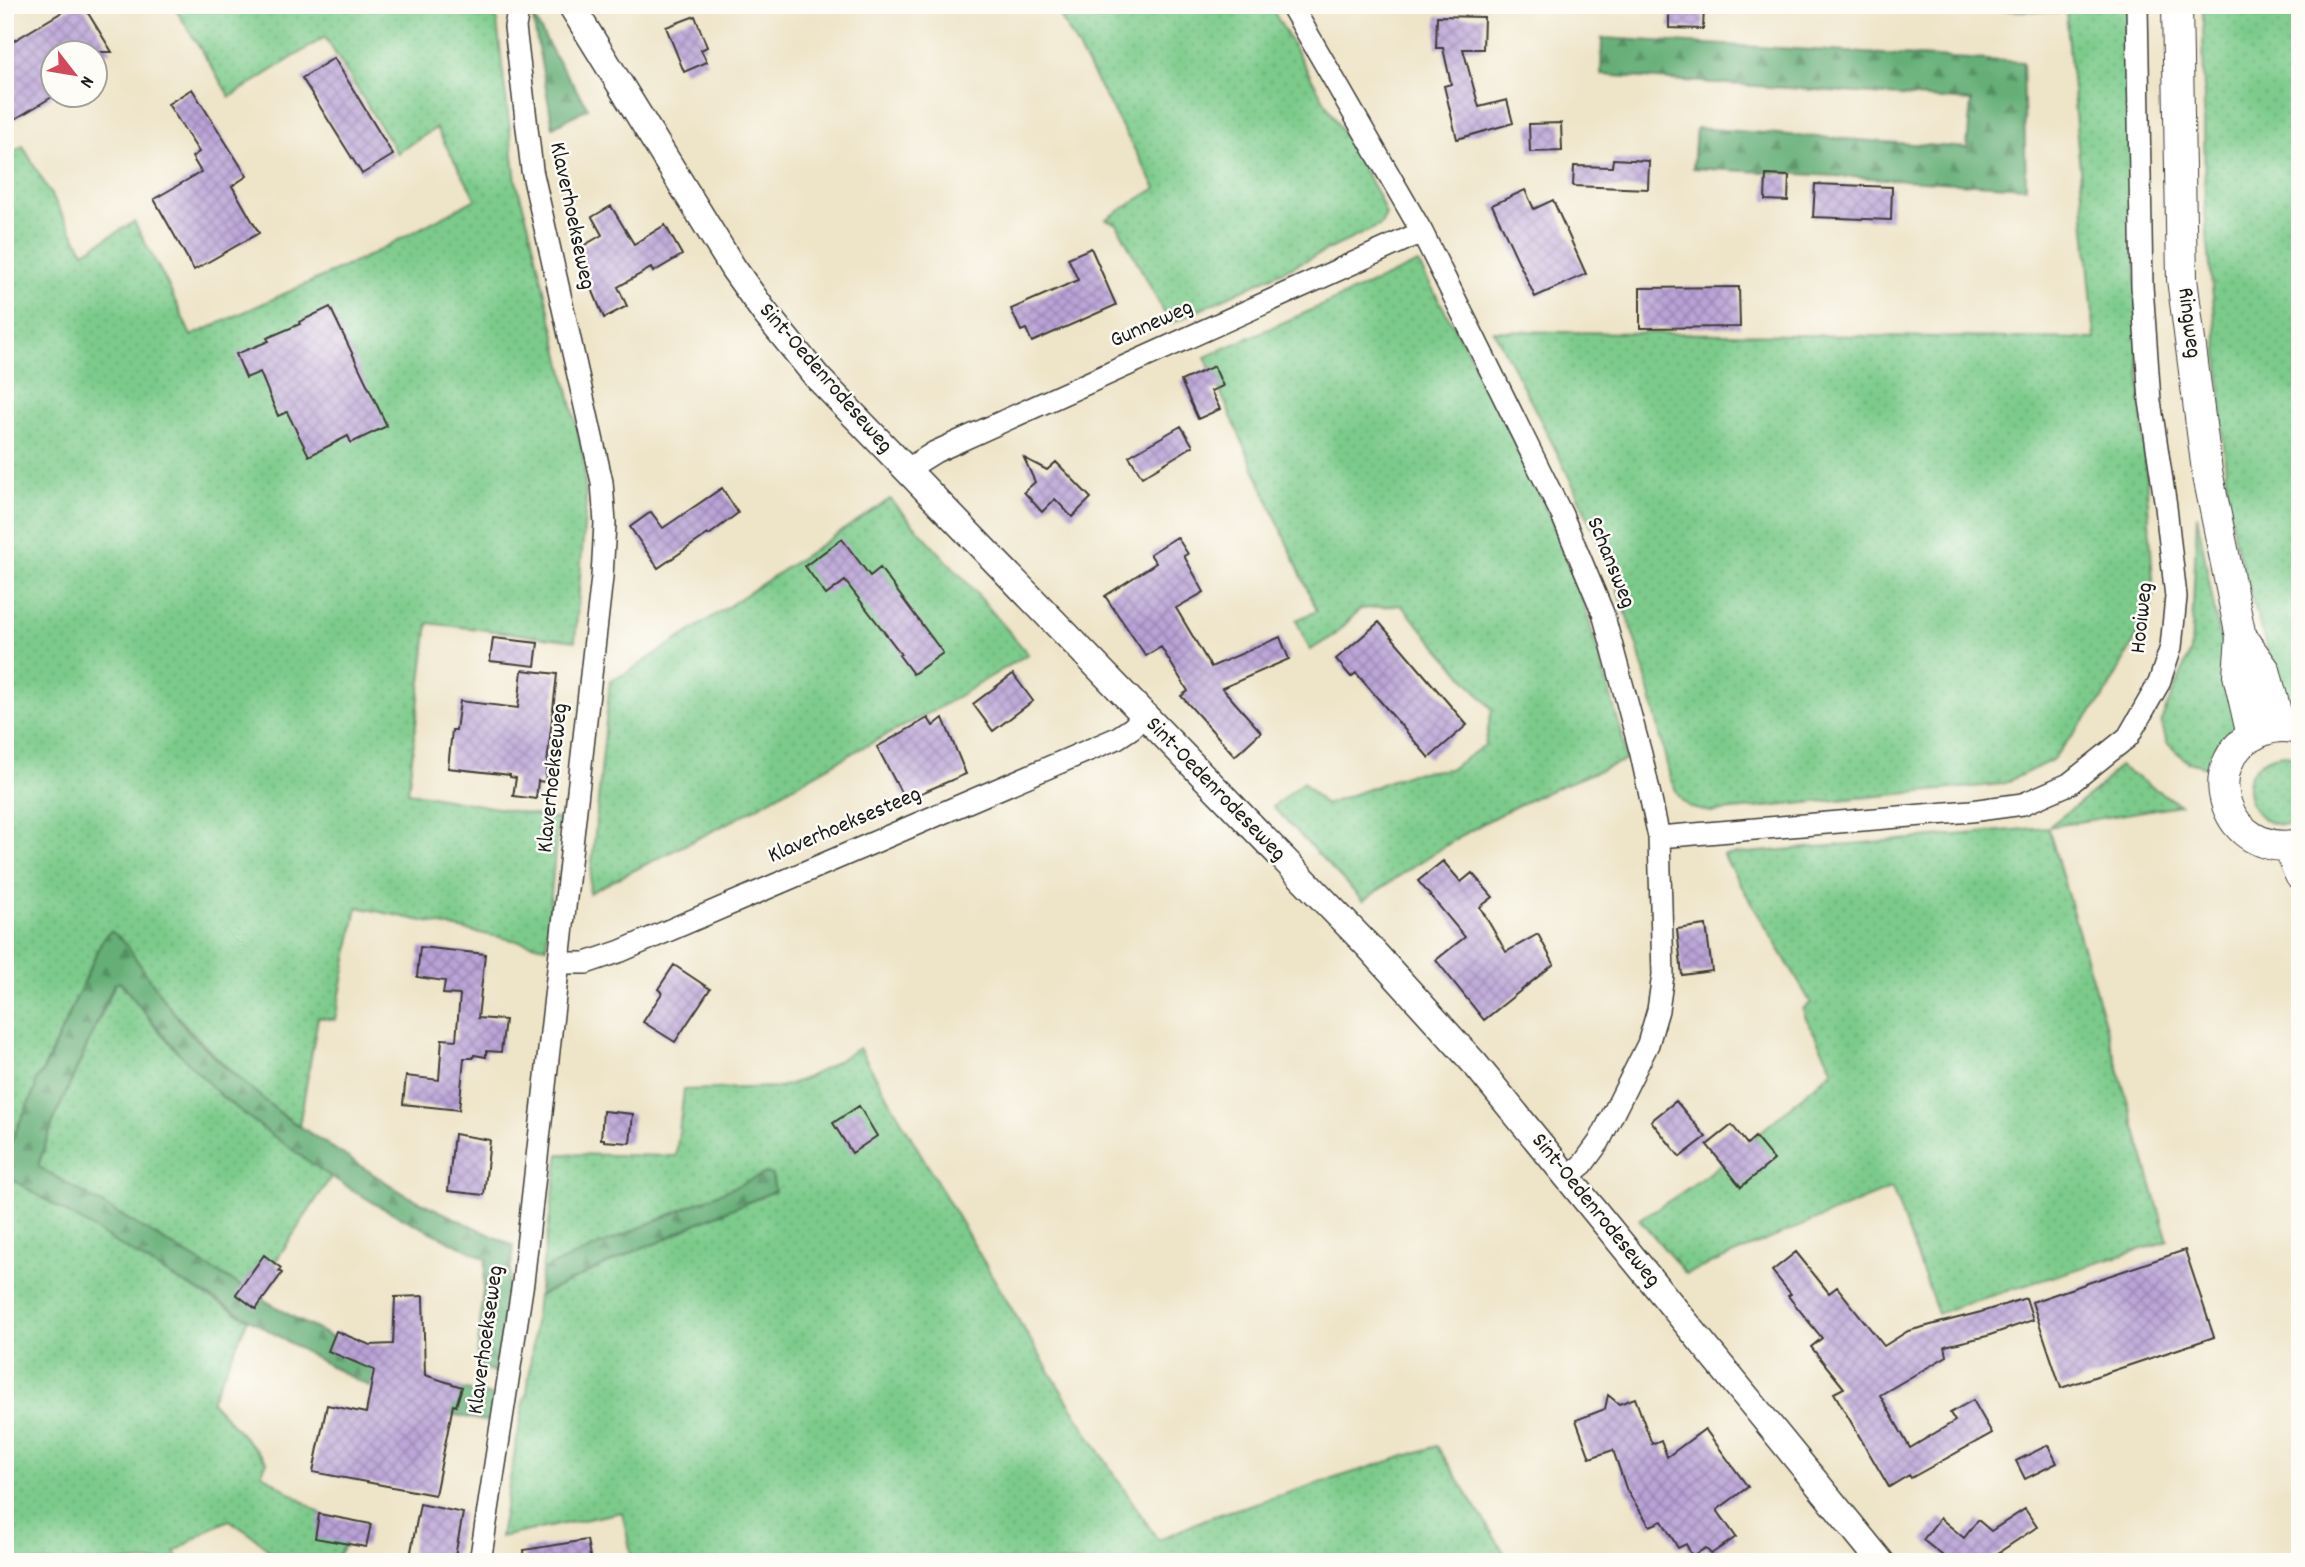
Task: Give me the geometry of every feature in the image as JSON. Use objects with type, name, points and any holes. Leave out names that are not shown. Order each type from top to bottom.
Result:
[{"type":"main road","name":"Ringweg","points":[[2177,5],[2182,279],[2207,471],[2241,636],[2238,675],[2252,736]]},
{"type":"main road","name":"Ringweg","points":[[2241,636],[2265,670],[2290,729]]},
{"type":"main road","points":[[2290,729],[2266,730],[2252,736],[2238,747],[2229,762],[2224,779],[2224,797],[2230,814],[2240,829],[2254,839],[2271,846],[2294,846],[2300,875]]},
{"type":"street","name":"Klaverhoekseweg","points":[[480,1562],[523,1282],[601,591],[605,523],[602,482],[532,170],[514,27],[522,5]]},
{"type":"street","name":"Sint-Oedenrodeseweg","points":[[571,5],[733,268],[765,313],[817,377],[1377,956],[1475,1063],[1881,1562]]},
{"type":"street","name":"Schansweg","points":[[1291,5],[1422,232],[1562,514],[1603,613],[1641,754],[1659,837],[1663,975],[1658,1010],[1648,1044],[1599,1142],[1583,1164],[1567,1177]]},
{"type":"street","name":"Hooiweg","points":[[1659,837],[1971,811],[2023,804],[2069,784],[2128,737],[2134,727],[2159,683],[2171,647],[2176,597],[2150,401],[2141,286],[2137,5]]},
{"type":"street","name":"Gunneweg","points":[[906,470],[947,446],[1422,232]]},
{"type":"street","name":"Klaverhoeksesteeg","points":[[559,963],[586,963],[621,951],[1117,738],[1143,716]]},
{"type":"green space","points":[[184,5],[495,5],[516,181],[583,453],[586,502],[575,641],[428,623],[408,792],[558,819],[546,947],[357,907],[335,1020],[318,1017],[299,1126],[245,1084],[220,1060],[173,1012],[106,935],[36,1080],[35,1089],[5,1155],[5,156],[23,146],[84,252],[134,222],[167,283],[191,336],[368,256],[476,199],[436,128],[397,153],[325,37],[230,97],[177,11]]},
{"type":"green space","points":[[1054,5],[1270,5],[1378,195],[1386,214],[1381,225],[1170,324],[1117,224],[1106,219],[1156,188]]},
{"type":"green space","points":[[1833,5],[2129,5],[2138,352],[2154,596],[2149,614],[2104,697],[2052,760],[2003,784],[1702,811],[1685,803],[1670,778],[1639,654],[1605,558],[1553,444],[1494,331],[2095,339],[2066,12]]},
{"type":"green space","points":[[2203,5],[2300,5],[2300,715],[2289,703],[2270,659],[2234,538],[2227,493],[2205,211]]},
{"type":"green space","points":[[532,14],[588,108],[553,127]]},
{"type":"green space","points":[[1602,38],[2023,62],[2026,187],[1693,168],[1696,128],[1967,148],[1971,101],[1601,75]]},
{"type":"green space","points":[[1418,263],[1489,389],[1551,519],[1583,601],[1622,735],[1626,760],[1540,795],[1489,820],[1363,901],[1273,807],[1303,782],[1325,805],[1411,773],[1450,769],[1485,745],[1492,709],[1401,605],[1360,609],[1335,635],[1310,650],[1296,620],[1317,611],[1205,357]]},
{"type":"green space","points":[[890,499],[1028,654],[937,709],[734,820],[589,893],[610,680],[625,674]]},
{"type":"green space","points":[[2197,515],[2237,712],[2234,732],[2212,768],[2188,762],[2167,743],[2161,721],[2191,651]]},
{"type":"green space","points":[[2283,754],[2300,759],[2300,820],[2283,825],[2268,821],[2257,812],[2250,800],[2248,785],[2253,772],[2264,760]]},
{"type":"green space","points":[[2119,766],[2180,805],[2048,827],[2095,791]]},
{"type":"green space","points":[[2048,827],[2168,1241],[1938,1314],[1892,1188],[1686,1274],[1639,1219],[1715,1168],[1833,1070],[1805,1016],[1803,1009],[1811,1003],[1723,855]]},
{"type":"green space","points":[[111,931],[123,940],[189,1032],[225,1067],[285,1117],[406,1195],[514,1246],[496,1373],[482,1369],[477,1357],[486,1259],[379,1206],[322,1171],[269,1133],[221,1096],[175,1049],[120,982],[114,984],[53,1122],[39,1167],[300,1321],[368,1355],[453,1387],[493,1396],[489,1422],[411,1403],[359,1381],[174,1278],[5,1175],[5,1155],[35,1089],[36,1080],[43,1072],[101,943]]},
{"type":"green space","points":[[116,982],[121,982],[157,1029],[221,1096],[331,1177],[254,1294],[39,1167],[53,1122]]},
{"type":"green space","points":[[859,1048],[1079,1420],[1158,1540],[1208,1518],[1437,1446],[1510,1562],[633,1562],[622,1512],[500,1537],[527,1393],[538,1296],[697,1223],[775,1191],[590,1250],[542,1270],[559,1154],[676,1156],[684,1090],[779,1087],[810,1076]]},
{"type":"green space","points":[[766,1173],[772,1175],[775,1191],[697,1223],[538,1296],[542,1270]]},
{"type":"green space","points":[[5,1175],[174,1278],[248,1319],[211,1401],[267,1462],[261,1473],[351,1534],[334,1562],[280,1562],[256,1538],[229,1520],[175,1552],[181,1562],[5,1562]]},
{"type":"building","points":[[74,5],[83,5],[103,38],[38,38],[38,105],[5,125],[5,46]]},
{"type":"building","points":[[1669,6],[1704,7],[1703,29],[1669,28]]},
{"type":"building","points":[[695,16],[707,47],[701,50],[707,62],[684,72],[666,27]]},
{"type":"building","points":[[1437,16],[1484,17],[1483,49],[1463,49],[1479,107],[1507,100],[1513,123],[1457,139],[1444,86],[1451,84],[1443,48],[1436,48]]},
{"type":"building","points":[[334,58],[393,155],[362,174],[302,78]]},
{"type":"building","points":[[192,89],[247,176],[232,186],[259,233],[194,270],[154,199],[201,172],[192,157],[199,152],[168,104]]},
{"type":"building","points":[[1561,123],[1562,151],[1530,152],[1529,124]]},
{"type":"building","points":[[1613,159],[1649,161],[1648,189],[1573,186],[1574,166],[1612,167]]},
{"type":"building","points":[[1766,175],[1789,176],[1788,201],[1765,200]]},
{"type":"building","points":[[1815,184],[1892,187],[1891,220],[1813,217]]},
{"type":"building","points":[[1525,190],[1534,209],[1553,200],[1586,274],[1535,297],[1492,205]]},
{"type":"building","points":[[611,206],[634,244],[665,225],[682,255],[653,272],[651,268],[618,287],[627,306],[604,318],[576,250],[602,235],[592,217]]},
{"type":"building","points":[[1091,248],[1116,305],[1032,342],[1026,329],[1021,331],[1011,309],[1078,280],[1068,258]]},
{"type":"building","points":[[1739,287],[1740,327],[1640,328],[1640,288]]},
{"type":"building","points":[[330,307],[387,426],[351,443],[348,436],[309,456],[287,412],[278,416],[260,372],[246,378],[236,354],[269,341],[267,338]]},
{"type":"building","points":[[1214,366],[1223,386],[1211,391],[1220,409],[1198,419],[1181,381]]},
{"type":"building","points":[[1181,426],[1193,446],[1142,477],[1129,456]]},
{"type":"building","points":[[1024,458],[1047,470],[1056,462],[1091,498],[1072,517],[1055,499],[1042,512],[1024,492],[1035,482]]},
{"type":"building","points":[[722,488],[738,513],[658,568],[630,527],[651,512],[663,528]]},
{"type":"building","points":[[1177,537],[1188,554],[1184,556],[1204,592],[1176,608],[1211,667],[1280,637],[1289,659],[1222,688],[1261,732],[1235,756],[1181,696],[1188,691],[1161,647],[1146,656],[1105,596],[1156,563],[1150,554]]},
{"type":"building","points":[[842,539],[870,576],[880,568],[943,653],[913,674],[899,655],[901,654],[845,581],[826,595],[805,566]]},
{"type":"building","points":[[1379,622],[1467,725],[1429,758],[1356,673],[1351,677],[1336,659]]},
{"type":"building","points":[[493,638],[538,643],[535,666],[490,661]]},
{"type":"building","points":[[522,670],[557,674],[545,782],[538,781],[536,799],[513,796],[516,778],[510,775],[448,768],[452,730],[456,730],[460,701],[518,708]]},
{"type":"building","points":[[1013,674],[1033,701],[993,731],[973,704]]},
{"type":"building","points":[[928,718],[933,726],[943,718],[966,774],[905,800],[877,747]]},
{"type":"building","points":[[1443,861],[1461,882],[1472,873],[1493,897],[1480,907],[1506,952],[1538,934],[1554,964],[1484,1020],[1436,960],[1465,937],[1418,881]]},
{"type":"building","points":[[1706,925],[1712,971],[1682,975],[1677,929]]},
{"type":"building","points":[[420,947],[485,954],[478,1018],[505,1020],[501,1052],[486,1051],[486,1057],[474,1055],[473,1058],[464,1058],[459,1110],[403,1104],[406,1076],[439,1080],[442,1039],[456,1040],[460,995],[443,994],[445,981],[417,977]]},
{"type":"building","points":[[674,965],[710,989],[675,1042],[643,1022],[662,993],[658,989]]},
{"type":"building","points":[[1676,1101],[1706,1137],[1680,1157],[1651,1121]]},
{"type":"building","points":[[859,1106],[877,1136],[852,1153],[833,1123]]},
{"type":"building","points":[[603,1111],[633,1114],[630,1143],[601,1139]]},
{"type":"building","points":[[1732,1125],[1747,1144],[1755,1137],[1774,1160],[1741,1187],[1707,1145]]},
{"type":"building","points":[[454,1134],[490,1140],[484,1195],[448,1191]]},
{"type":"building","points":[[2185,1250],[2214,1337],[2061,1388],[2032,1302]]},
{"type":"building","points":[[1796,1252],[1829,1293],[1837,1287],[1884,1346],[1908,1331],[2026,1298],[2033,1320],[1987,1336],[1945,1346],[1947,1356],[1880,1395],[1910,1448],[1955,1421],[1950,1413],[1973,1400],[1992,1433],[1911,1478],[1909,1475],[1889,1487],[1834,1393],[1844,1388],[1811,1347],[1822,1338],[1788,1296],[1791,1294],[1772,1271]]},
{"type":"building","points":[[264,1255],[281,1268],[279,1271],[282,1273],[256,1309],[236,1294]]},
{"type":"building","points":[[423,1296],[425,1375],[462,1387],[456,1406],[453,1405],[435,1495],[313,1472],[327,1405],[366,1413],[374,1370],[328,1351],[336,1331],[370,1345],[393,1344],[395,1297]]},
{"type":"building","points":[[1608,1395],[1619,1404],[1635,1398],[1652,1444],[1661,1440],[1667,1457],[1705,1429],[1748,1487],[1717,1510],[1736,1537],[1711,1554],[1706,1548],[1692,1556],[1686,1544],[1678,1548],[1662,1521],[1650,1526],[1627,1491],[1613,1450],[1590,1458],[1576,1420],[1605,1409]]},
{"type":"building","points":[[2048,1445],[2057,1463],[2025,1479],[2016,1461]]},
{"type":"building","points":[[420,1504],[463,1513],[454,1562],[409,1562]]},
{"type":"building","points":[[2025,1509],[2037,1527],[1989,1559],[1993,1562],[1944,1562],[1947,1559],[1923,1540],[1940,1518],[1964,1538],[1978,1520],[1991,1531]]},
{"type":"building","points":[[319,1514],[371,1524],[366,1547],[315,1538]]},
{"type":"building","points":[[587,1540],[591,1562],[525,1562],[524,1550]]}]
